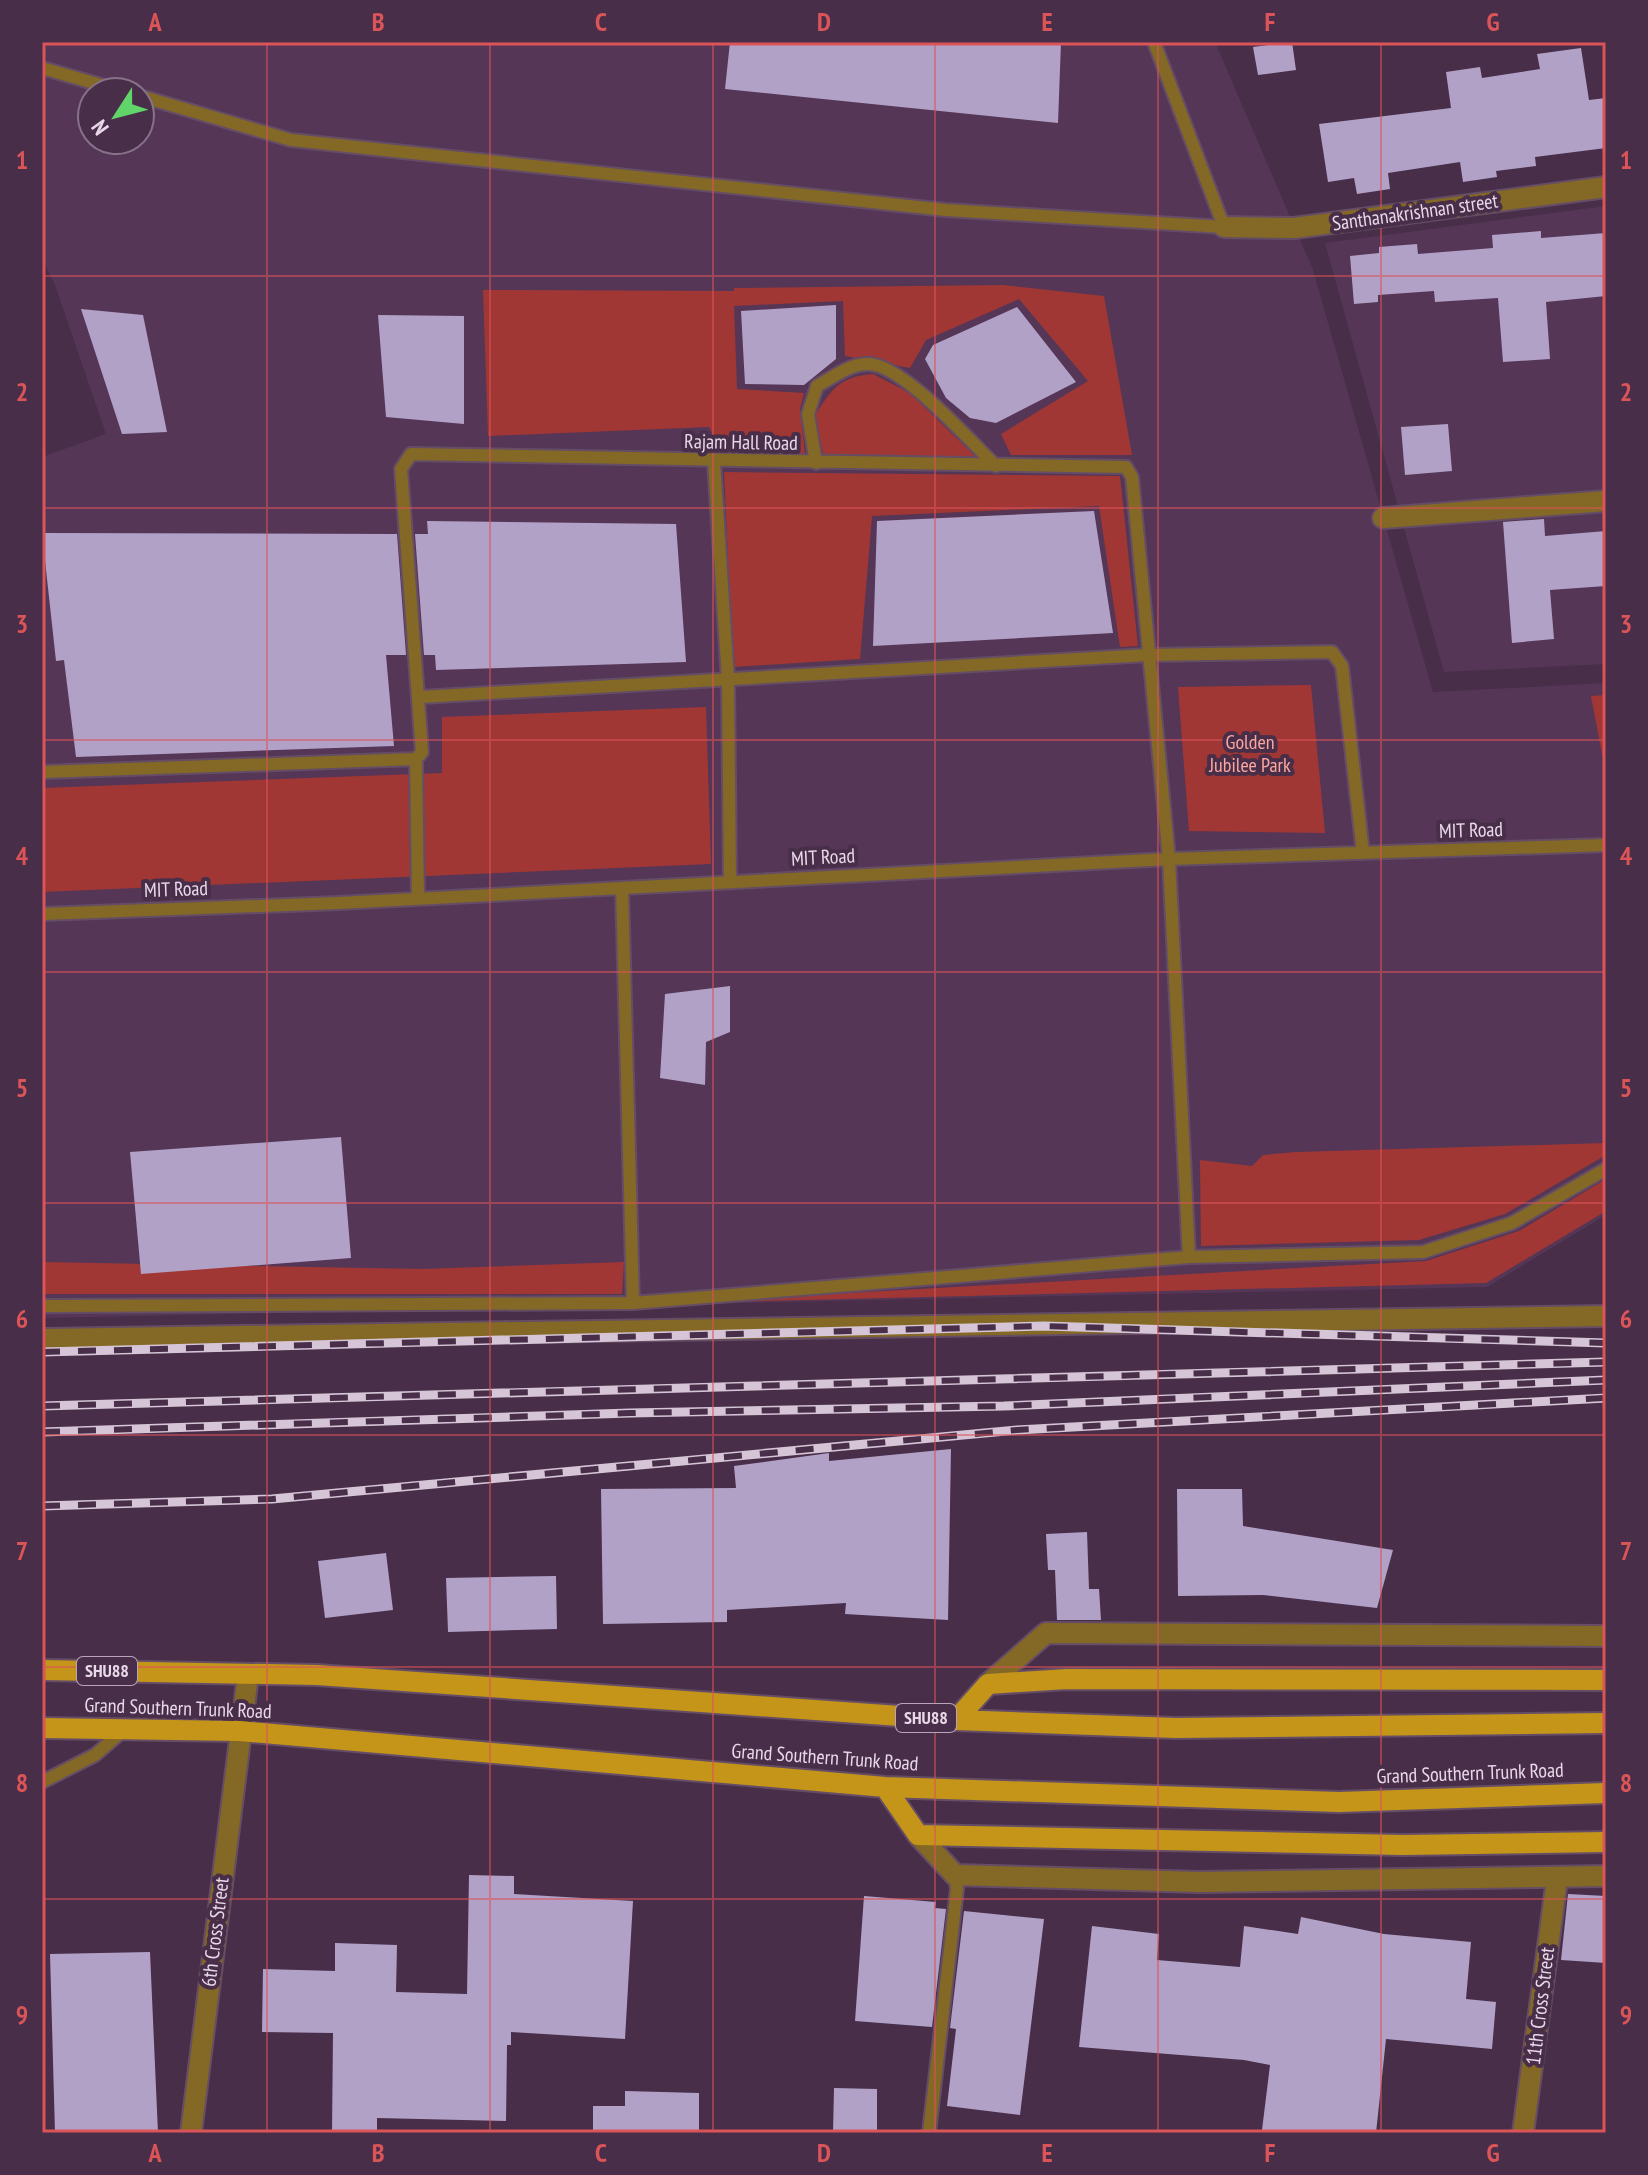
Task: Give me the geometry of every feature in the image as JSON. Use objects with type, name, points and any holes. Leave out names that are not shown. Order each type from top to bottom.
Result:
[{"type":"main road","name":"Grand Southern Trunk Road","points":[[42,1670],[317,1675],[956,1720],[1176,1728],[1606,1723]]},
{"type":"main road","points":[[956,1720],[988,1684],[1067,1679],[1606,1680]]},
{"type":"main road","name":"Grand Southern Trunk Road","points":[[42,1728],[239,1731],[885,1787],[1339,1802],[1606,1793]]},
{"type":"main road","points":[[885,1787],[918,1835],[1403,1845],[1606,1842]]},
{"type":"street","name":"Santhanakrishnan street","points":[[1224,227],[1294,228],[1606,187]]},
{"type":"street","points":[[1383,518],[1606,501]]},
{"type":"street","points":[[42,1339],[1606,1316]]},
{"type":"street","points":[[988,1684],[1046,1633],[1606,1636]]},
{"type":"street","name":"6th Cross Street","points":[[191,2133],[248,1675]]},
{"type":"street","points":[[918,1835],[955,1875],[1199,1882],[1606,1876]]},
{"type":"street","name":"11th Cross Street","points":[[1523,2133],[1557,1879]]},
{"type":"lane","points":[[156,101],[291,140],[946,210],[1224,227],[1154,42]]},
{"type":"lane","points":[[42,68],[76,78]]},
{"type":"lane","points":[[816,463],[808,414],[817,386],[852,366],[875,365],[917,390],[996,466]]},
{"type":"lane","name":"Rajam Hall Road","points":[[418,898],[416,759],[422,752],[421,697],[401,469],[406,458],[418,454],[714,462],[1120,466],[1130,471],[1169,859],[1189,1257]]},
{"type":"lane","points":[[714,462],[728,679],[730,882]]},
{"type":"lane","points":[[421,697],[1147,655],[1323,651],[1338,657],[1342,666],[1363,853]]},
{"type":"lane","points":[[42,772],[416,759]]},
{"type":"lane","name":"MIT Road","points":[[42,914],[1169,859],[1606,845]]},
{"type":"lane","points":[[622,888],[633,1303]]},
{"type":"lane","points":[[42,1306],[633,1303],[1189,1257],[1423,1252],[1512,1223],[1606,1169]]},
{"type":"lane","points":[[42,1782],[95,1755],[125,1729]]},
{"type":"lane","points":[[929,2133],[957,1889],[955,1875]]},
{"type":"shaded area","points":[[42,42],[1215,42],[1313,270],[1433,692],[1606,683],[1606,1215],[1487,1287],[42,1318],[42,457],[106,434],[55,285],[42,259]]},
{"type":"shaded area","points":[[1606,206],[1606,664],[1444,672],[1325,243]]},
{"type":"green space","points":[[1003,285],[1104,296],[1132,455],[1011,455],[1001,434],[1088,381],[1019,299],[926,340],[910,368],[845,356],[843,301],[734,306],[737,389],[804,393],[800,409],[805,455],[722,452],[709,427],[488,436],[483,290],[734,291],[734,288]]},
{"type":"green space","points":[[873,374],[910,393],[977,458],[823,454],[815,415],[844,381]]},
{"type":"green space","points":[[724,472],[1120,476],[1138,646],[1120,647],[1099,506],[872,516],[860,659],[733,667]]},
{"type":"green space","name":"Golden Jubilee Park","points":[[1311,685],[1325,833],[1189,831],[1178,687]]},
{"type":"green space","points":[[1606,695],[1606,775],[1591,696]]},
{"type":"green space","points":[[706,707],[711,864],[42,892],[42,788],[442,773],[442,717]]},
{"type":"green space","points":[[1606,1143],[1606,1155],[1505,1214],[1419,1240],[1201,1246],[1200,1160],[1252,1166],[1263,1155],[1296,1152]]},
{"type":"green space","points":[[1606,1179],[1606,1211],[1486,1283],[647,1304],[1426,1261],[1519,1231]]},
{"type":"green space","points":[[42,1262],[422,1269],[624,1262],[622,1294],[42,1294]]},
{"type":"building","points":[[730,42],[1061,42],[1058,123],[725,89]]},
{"type":"building","points":[[1292,42],[1296,70],[1258,75],[1253,47]]},
{"type":"building","points":[[1581,48],[1589,100],[1606,98],[1606,148],[1535,157],[1536,166],[1496,171],[1497,177],[1463,182],[1460,162],[1388,173],[1390,189],[1357,194],[1354,178],[1328,182],[1319,124],[1451,108],[1446,72],[1480,67],[1482,78],[1540,69],[1537,54]]},
{"type":"building","points":[[1541,231],[1541,238],[1606,233],[1606,296],[1546,302],[1550,359],[1503,362],[1498,298],[1435,302],[1434,291],[1378,295],[1378,302],[1354,304],[1350,256],[1379,253],[1379,247],[1417,244],[1418,254],[1493,248],[1492,235]]},
{"type":"building","points":[[836,305],[836,359],[804,385],[745,384],[741,311]]},
{"type":"building","points":[[1017,307],[1076,382],[996,423],[970,418],[946,398],[925,359],[933,345]]},
{"type":"building","points":[[81,309],[143,315],[167,432],[122,434]]},
{"type":"building","points":[[378,315],[464,316],[464,424],[386,417]]},
{"type":"building","points":[[1448,424],[1452,471],[1405,475],[1401,427]]},
{"type":"building","points":[[1094,511],[1113,633],[873,646],[877,521]]},
{"type":"building","points":[[1544,519],[1545,536],[1606,531],[1606,586],[1550,590],[1554,639],[1512,643],[1503,522]]},
{"type":"building","points":[[427,521],[676,524],[686,662],[436,670],[435,655],[424,655],[415,534],[428,534]]},
{"type":"building","points":[[42,533],[397,534],[406,655],[386,655],[394,746],[76,757],[64,660],[56,661]]},
{"type":"building","points":[[730,986],[730,1032],[706,1042],[705,1085],[660,1078],[665,994]]},
{"type":"building","points":[[341,1137],[351,1258],[141,1274],[130,1152]]},
{"type":"building","points":[[951,1449],[948,1620],[845,1614],[846,1603],[727,1610],[727,1622],[603,1624],[601,1489],[736,1488],[734,1466],[829,1453],[829,1461]]},
{"type":"building","points":[[1177,1489],[1242,1489],[1243,1526],[1393,1550],[1377,1608],[1263,1595],[1178,1596]]},
{"type":"building","points":[[1087,1532],[1089,1589],[1099,1589],[1101,1620],[1057,1620],[1055,1570],[1048,1570],[1046,1534]]},
{"type":"building","points":[[386,1553],[393,1610],[325,1618],[318,1561]]},
{"type":"building","points":[[556,1576],[557,1629],[448,1632],[446,1578]]},
{"type":"building","points":[[469,1875],[514,1876],[514,1894],[633,1901],[625,2039],[511,2032],[511,2045],[507,2045],[506,2121],[377,2118],[377,2133],[332,2133],[333,2033],[262,2032],[263,1969],[335,1971],[335,1943],[397,1945],[396,1992],[467,1994]]},
{"type":"building","points":[[1568,1894],[1606,1896],[1606,1963],[1561,1960]]},
{"type":"building","points":[[864,1896],[936,1902],[935,1908],[946,1909],[932,2027],[855,2021]]},
{"type":"building","points":[[964,1911],[1044,1919],[1020,2115],[947,2106],[956,2029],[950,2028]]},
{"type":"building","points":[[1301,1917],[1384,1934],[1471,1942],[1466,1999],[1496,2002],[1492,2049],[1386,2039],[1376,2133],[1275,2133],[1262,2130],[1270,2065],[1244,2060],[1079,2047],[1092,1926],[1159,1934],[1157,1960],[1240,1967],[1244,1926],[1298,1934]]},
{"type":"building","points":[[150,1952],[158,2133],[55,2133],[50,1954]]},
{"type":"building","points":[[834,2088],[877,2089],[877,2133],[833,2133]]},
{"type":"building","points":[[625,2091],[699,2093],[699,2133],[593,2133],[593,2106],[625,2106]]},
{"type":"railway","points":[[42,1352],[1044,1326],[1606,1343]]},
{"type":"railway","points":[[42,1406],[1606,1362]]},
{"type":"railway","points":[[42,1432],[630,1413],[1004,1406],[1606,1380]]},
{"type":"railway","points":[[42,1506],[272,1499],[1017,1430],[1606,1398]]}]
